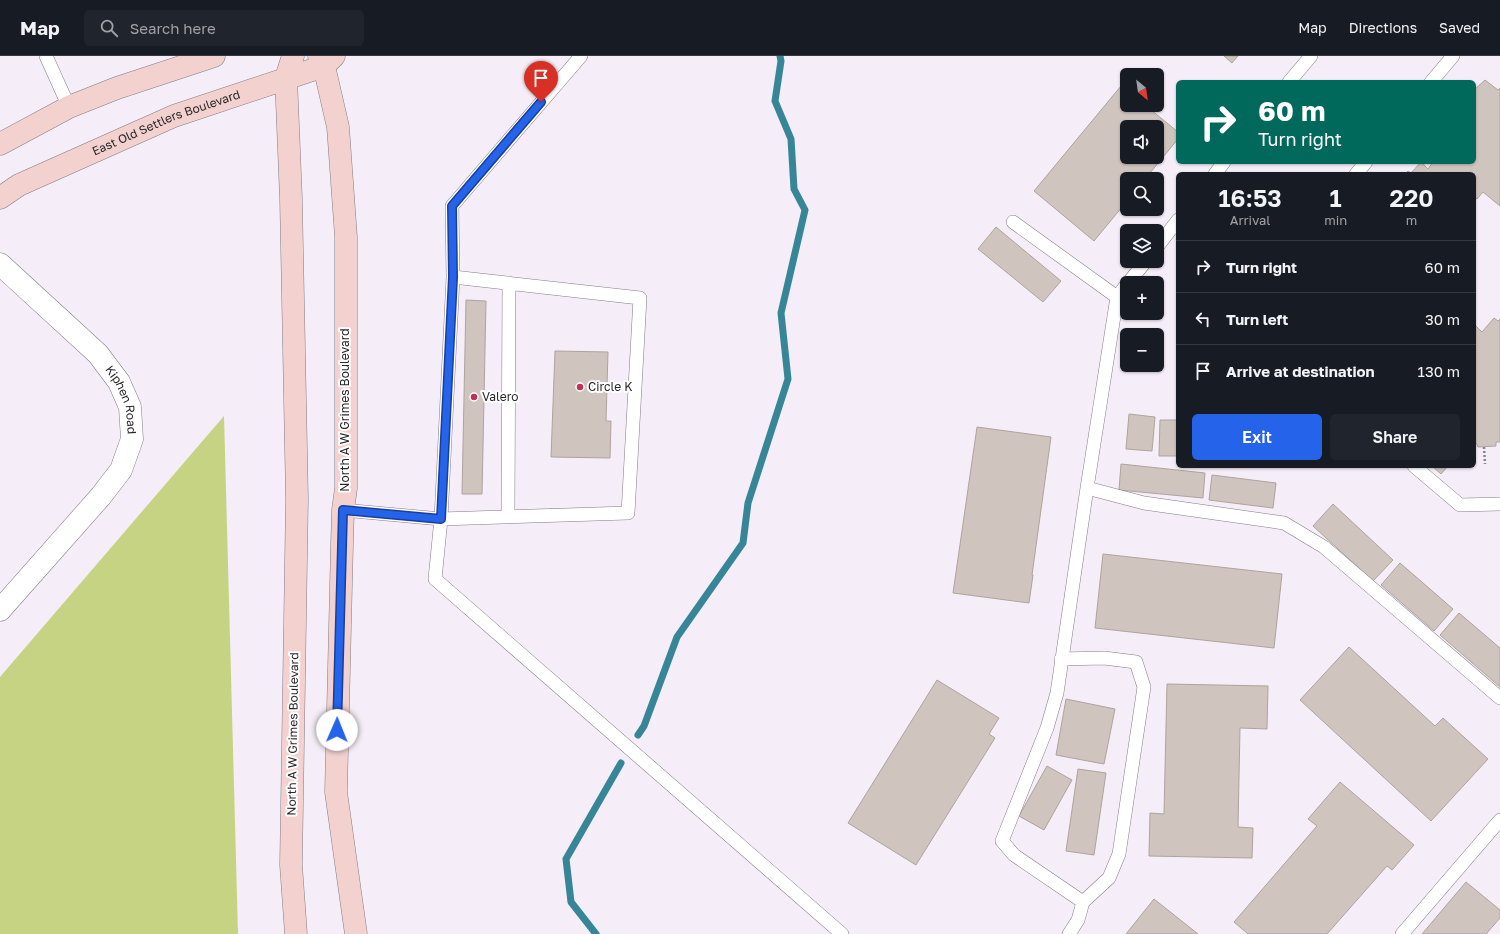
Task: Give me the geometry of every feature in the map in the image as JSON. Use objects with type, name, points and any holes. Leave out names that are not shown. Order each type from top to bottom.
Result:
[{"type":"main road","points":[[0,144],[69,107],[117,88],[214,56]]},
{"type":"main road","name":"North A W Grimes Boulevard","points":[[293,56],[286,78],[291,199],[297,499],[291,865],[296,934]]},
{"type":"main road","name":"North A W Grimes Boulevard","points":[[326,59],[338,126],[346,237],[346,488],[343,510],[336,792],[356,934]]},
{"type":"main road","name":"East Old Settlers Boulevard","points":[[0,198],[19,185],[174,116],[286,78],[326,59]]},
{"type":"street","name":"Kiphen Road","points":[[0,264],[98,354],[119,382],[130,407],[132,439],[121,470],[101,496],[0,610]]},
{"type":"lane","points":[[46,56],[69,107]]},
{"type":"lane","points":[[580,56],[452,206],[453,277],[441,519],[435,579],[842,934]]},
{"type":"lane","points":[[1292,80],[1311,56]]},
{"type":"lane","points":[[1433,80],[1453,56]]},
{"type":"lane","points":[[1358,172],[1364,164]]},
{"type":"lane","points":[[1012,222],[1117,297]]},
{"type":"lane","points":[[1164,238],[1176,223]]},
{"type":"lane","points":[[1134,276],[1141,268]]},
{"type":"lane","points":[[343,510],[441,519],[508,515],[628,513],[640,298],[453,277]]},
{"type":"lane","points":[[508,515],[509,283]]},
{"type":"lane","points":[[1083,902],[1014,855],[1002,841],[1047,728],[1057,693],[1117,297],[1120,293]]},
{"type":"lane","points":[[1416,468],[1460,505],[1500,504]]},
{"type":"lane","points":[[1087,488],[1144,504],[1284,523],[1324,547],[1500,698]]},
{"type":"lane","points":[[1061,659],[1104,658],[1136,662],[1144,687],[1119,854],[1109,878],[1083,902],[1078,920],[1069,934]]},
{"type":"lane","points":[[1402,934],[1500,820]]},
{"type":"path","points":[[1484,446],[1485,464]]},
{"type":"green space","points":[[224,416],[238,934],[0,934],[0,677]]},
{"type":"building","points":[[1224,56],[1238,56],[1232,63]]},
{"type":"building","points":[[1485,80],[1498,90],[1500,88],[1500,206],[1483,192],[1476,198],[1476,172],[1412,172],[1419,164],[1423,164],[1428,169],[1432,164],[1476,164],[1476,88]]},
{"type":"building","points":[[1120,87],[1120,112],[1154,112],[1163,120],[1120,120],[1120,164],[1157,164],[1151,172],[1120,172],[1120,209],[1094,241],[1034,191]]},
{"type":"building","points":[[1164,121],[1176,130],[1176,141],[1164,156]]},
{"type":"building","points":[[996,227],[1061,281],[1043,302],[978,249]]},
{"type":"building","name":"Valero","points":[[466,300],[486,301],[482,494],[462,494]]},
{"type":"building","points":[[1494,318],[1498,321],[1500,319],[1500,442],[1496,442],[1496,446],[1478,447],[1476,443],[1476,326],[1482,332]]},
{"type":"building","name":"Circle K","points":[[555,351],[608,352],[606,421],[611,421],[610,458],[551,457]]},
{"type":"building","points":[[1129,414],[1155,417],[1152,451],[1126,449]]},
{"type":"building","points":[[1160,420],[1176,420],[1176,456],[1159,456]]},
{"type":"building","points":[[977,427],[1051,437],[1029,603],[953,593]]},
{"type":"building","points":[[1121,464],[1205,473],[1203,498],[1119,490]]},
{"type":"building","points":[[1434,468],[1446,468],[1441,474]]},
{"type":"building","points":[[1212,475],[1276,483],[1273,508],[1209,500]]},
{"type":"building","points":[[1333,504],[1393,560],[1373,581],[1313,526]]},
{"type":"building","points":[[1103,554],[1282,574],[1274,648],[1095,628]]},
{"type":"building","points":[[1400,563],[1453,609],[1434,631],[1381,585]]},
{"type":"building","points":[[1459,613],[1500,648],[1500,687],[1440,635]]},
{"type":"building","points":[[1349,647],[1435,726],[1443,718],[1488,759],[1431,821],[1300,700]]},
{"type":"building","points":[[937,680],[999,718],[989,734],[995,738],[916,865],[848,823]]},
{"type":"building","points":[[1167,684],[1268,686],[1267,729],[1240,728],[1238,827],[1253,828],[1252,858],[1149,856],[1150,813],[1164,814]]},
{"type":"building","points":[[1066,699],[1115,709],[1104,764],[1056,755]]},
{"type":"building","points":[[1047,766],[1072,780],[1044,830],[1019,816]]},
{"type":"building","points":[[1078,769],[1106,773],[1094,855],[1066,851]]},
{"type":"building","points":[[1340,782],[1414,845],[1392,870],[1387,866],[1327,934],[1248,934],[1234,922],[1317,826],[1308,819]]},
{"type":"building","points":[[1466,882],[1500,910],[1500,918],[1486,934],[1422,934]]},
{"type":"building","points":[[1154,899],[1198,934],[1126,934]]},
{"type":"waterway","points":[[638,735],[644,726],[677,637],[743,543],[748,503],[788,379],[781,313],[805,210],[794,189],[791,139],[775,101],[781,61],[780,56]]},
{"type":"waterway","points":[[596,934],[571,902],[566,859],[621,763]]},
{"type":"place","name":"Circle K","points":[[580,387]]},
{"type":"place","name":"Valero","points":[[474,397]]},
{"type":"route","points":[[337,730],[343,510],[441,519],[453,277],[452,206],[541,102]]}]
